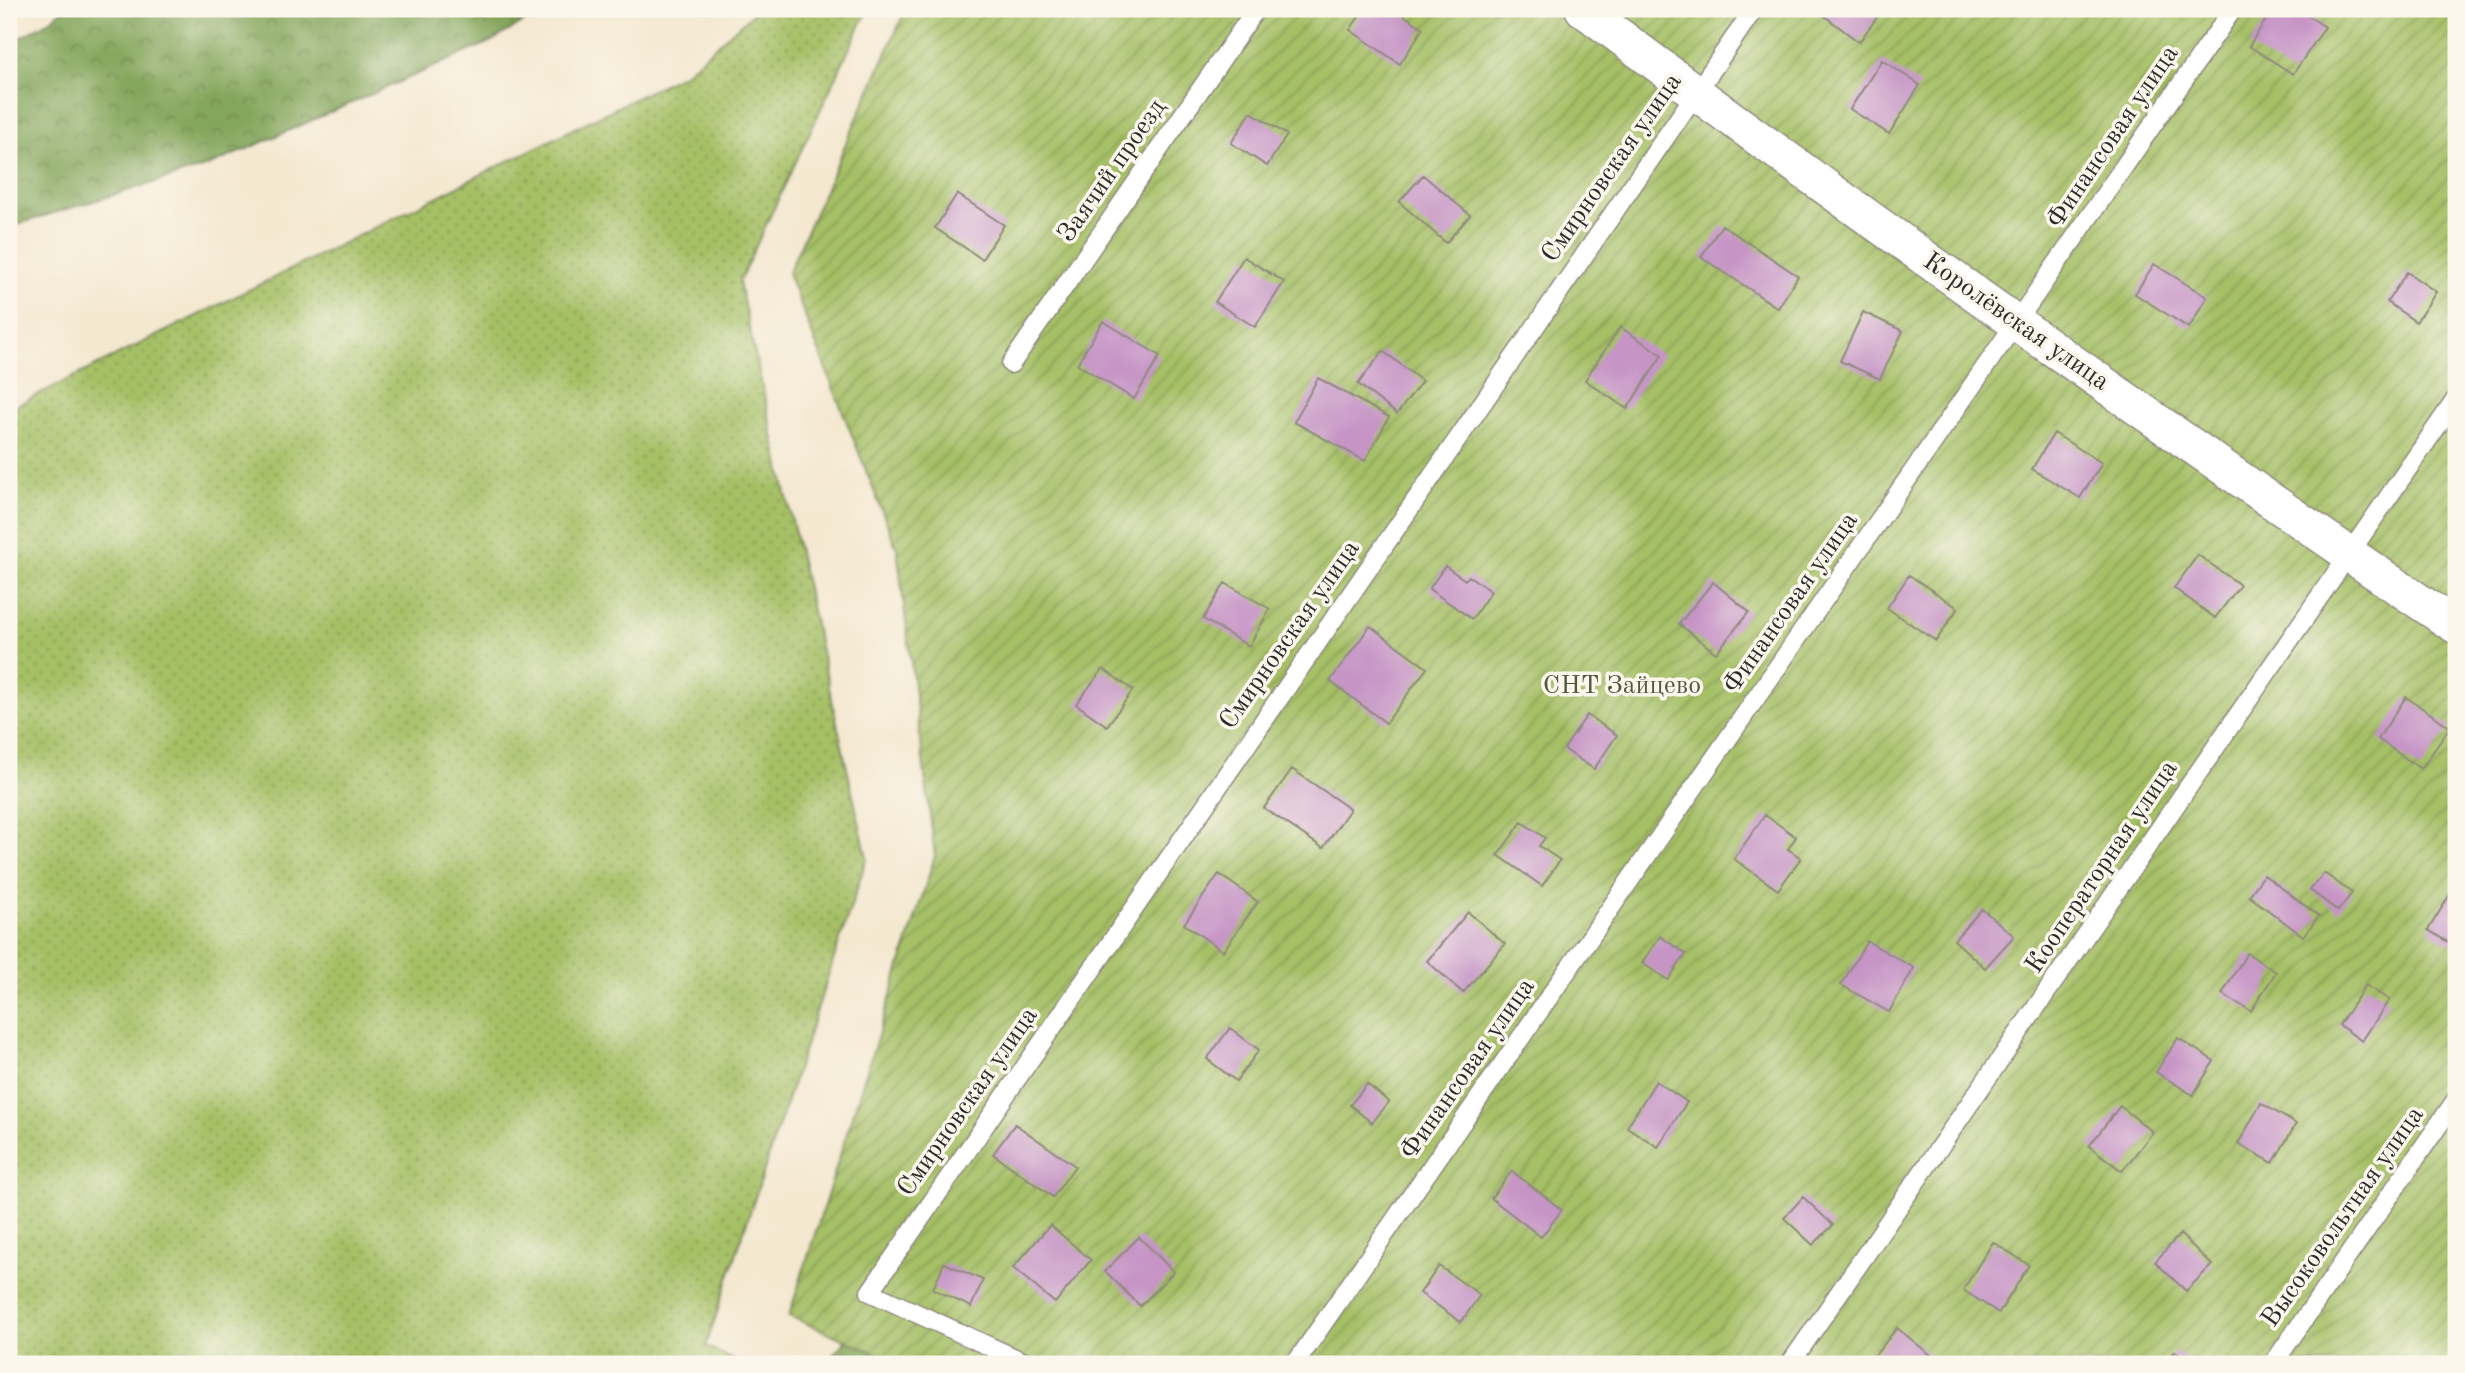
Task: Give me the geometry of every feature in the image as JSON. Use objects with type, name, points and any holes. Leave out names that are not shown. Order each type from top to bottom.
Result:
[{"type":"street","name":"Королёвская улица","points":[[1583,9],[2017,324],[2348,555],[2456,626]]},
{"type":"lane","name":"Заячий проезд","points":[[1011,364],[1256,9]]},
{"type":"lane","name":"Смирновская улица","points":[[1028,1364],[870,1292],[1754,9]]},
{"type":"lane","name":"Финансовая улица","points":[[1295,1364],[2233,9]]},
{"type":"lane","name":"Кооператорная улица","points":[[1790,1364],[2456,399]]},
{"type":"lane","name":"Высоковольтная улица","points":[[2273,1364],[2456,1100]]},
{"type":"green space","points":[[63,9],[545,9],[490,42],[208,166],[9,227],[9,44],[51,20]]},
{"type":"green space","points":[[758,9],[868,9],[739,282],[867,858],[706,1346],[741,1364],[9,1364],[9,409],[684,74]]},
{"type":"green space","name":"СНТ Зайцево","points":[[906,9],[2456,9],[2456,1364],[901,1364],[789,1316],[935,856],[897,549],[788,273]]},
{"type":"green space","points":[[846,1340],[901,1364],[825,1364]]},
{"type":"building","points":[[1364,9],[1394,9],[1423,28],[1400,64],[1350,30]]},
{"type":"building","points":[[1826,9],[1883,9],[1859,42],[1822,14]]},
{"type":"building","points":[[2273,9],[2298,9],[2325,27],[2293,74],[2249,46]]},
{"type":"building","points":[[1882,60],[1920,85],[1889,134],[1850,109]]},
{"type":"building","points":[[1251,112],[1287,135],[1267,166],[1231,143]]},
{"type":"building","points":[[1423,175],[1470,215],[1446,243],[1399,202]]},
{"type":"building","points":[[957,194],[1004,225],[982,259],[935,228]]},
{"type":"building","points":[[1722,225],[1798,276],[1778,308],[1701,257]]},
{"type":"building","points":[[1244,257],[1284,282],[1255,327],[1215,302]]},
{"type":"building","points":[[2154,264],[2207,297],[2189,328],[2135,294]]},
{"type":"building","points":[[2407,272],[2436,292],[2416,322],[2387,302]]},
{"type":"building","points":[[1863,312],[1903,331],[1880,379],[1840,361]]},
{"type":"building","points":[[1103,321],[1160,356],[1134,399],[1077,364]]},
{"type":"building","points":[[1620,327],[1662,355],[1627,409],[1585,380]]},
{"type":"building","points":[[1383,351],[1422,381],[1397,414],[1358,384]]},
{"type":"building","points":[[1318,378],[1389,417],[1365,461],[1294,422]]},
{"type":"building","points":[[2054,433],[2102,463],[2080,498],[2032,469]]},
{"type":"building","points":[[2198,555],[2240,585],[2215,618],[2174,588]]},
{"type":"building","points":[[1445,566],[1465,580],[1469,576],[1491,591],[1472,619],[1429,589]]},
{"type":"building","points":[[1909,575],[1958,608],[1936,641],[1887,608]]},
{"type":"building","points":[[1713,582],[1749,612],[1716,653],[1679,624]]},
{"type":"building","points":[[1225,583],[1270,609],[1249,646],[1203,619]]},
{"type":"building","points":[[1370,626],[1427,668],[1386,723],[1330,681]]},
{"type":"building","points":[[1103,669],[1133,690],[1107,726],[1076,704]]},
{"type":"building","points":[[2406,697],[2450,727],[2421,769],[2378,739]]},
{"type":"building","points":[[1587,715],[1617,735],[1594,769],[1564,749]]},
{"type":"building","points":[[1292,769],[1350,809],[1323,848],[1264,808]]},
{"type":"building","points":[[1765,815],[1796,837],[1788,849],[1801,858],[1778,890],[1734,859]]},
{"type":"building","points":[[1522,822],[1545,838],[1539,846],[1560,860],[1542,886],[1498,855]]},
{"type":"building","points":[[2324,873],[2352,893],[2338,911],[2310,890]]},
{"type":"building","points":[[1219,874],[1258,902],[1223,951],[1184,924]]},
{"type":"building","points":[[2264,875],[2319,916],[2303,936],[2249,896]]},
{"type":"building","points":[[2451,893],[2456,897],[2456,947],[2428,930]]},
{"type":"building","points":[[1982,909],[2014,936],[1985,968],[1954,940]]},
{"type":"building","points":[[1468,912],[1505,944],[1463,993],[1427,961]]},
{"type":"building","points":[[1660,936],[1686,954],[1668,980],[1642,963]]},
{"type":"building","points":[[1867,941],[1914,968],[1889,1012],[1841,985]]},
{"type":"building","points":[[2247,953],[2276,972],[2251,1011],[2222,994]]},
{"type":"building","points":[[2366,985],[2389,1000],[2362,1041],[2339,1025]]},
{"type":"building","points":[[1230,1028],[1259,1050],[1236,1081],[1207,1059]]},
{"type":"building","points":[[2178,1038],[2214,1061],[2193,1095],[2156,1072]]},
{"type":"building","points":[[1656,1081],[1687,1102],[1658,1147],[1627,1127]]},
{"type":"building","points":[[1367,1084],[1389,1102],[1372,1123],[1350,1105]]},
{"type":"building","points":[[2261,1103],[2296,1124],[2273,1163],[2238,1144]]},
{"type":"building","points":[[2120,1106],[2153,1132],[2122,1171],[2089,1146]]},
{"type":"building","points":[[1015,1124],[1075,1166],[1053,1197],[993,1154]]},
{"type":"building","points":[[1512,1171],[1562,1210],[1541,1237],[1491,1198]]},
{"type":"building","points":[[1803,1197],[1833,1225],[1813,1245],[1784,1218]]},
{"type":"building","points":[[1050,1225],[1091,1260],[1055,1303],[1013,1268]]},
{"type":"building","points":[[2180,1234],[2212,1265],[2186,1291],[2155,1262]]},
{"type":"building","points":[[1139,1237],[1174,1272],[1140,1306],[1105,1271]]},
{"type":"building","points":[[1993,1242],[2029,1265],[1999,1313],[1963,1290]]},
{"type":"building","points":[[944,1263],[983,1280],[971,1307],[933,1289]]},
{"type":"building","points":[[1439,1266],[1480,1295],[1461,1322],[1420,1293]]},
{"type":"building","points":[[1897,1328],[1937,1360],[1933,1364],[1868,1364]]},
{"type":"building","points":[[2175,1351],[2193,1364],[2166,1364]]}]
